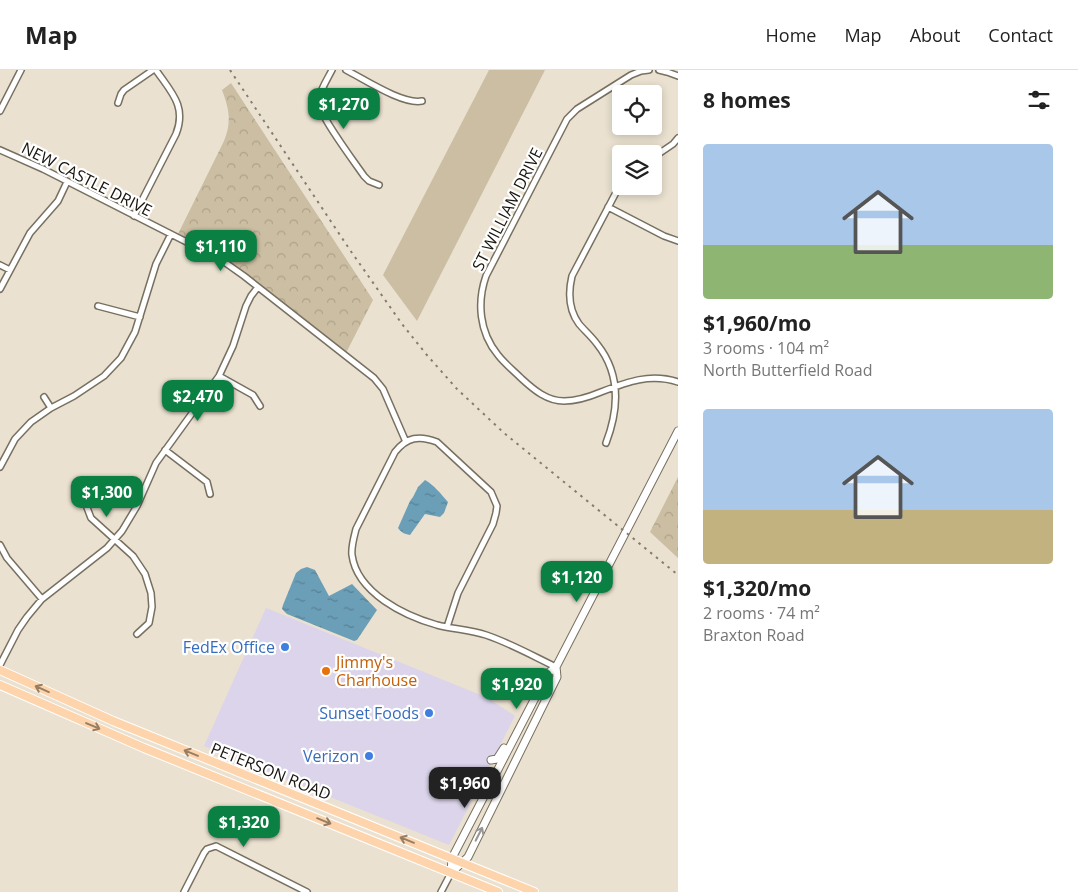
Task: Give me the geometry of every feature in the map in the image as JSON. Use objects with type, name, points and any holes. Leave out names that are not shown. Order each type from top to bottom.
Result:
[{"type":"main road","points":[[451,872],[452,858],[548,673],[556,667],[678,431]]},
{"type":"main road","points":[[451,872],[468,857],[557,677],[556,667]]},
{"type":"main road","name":"PETERSON ROAD","points":[[0,670],[113,721],[534,892]]},
{"type":"main road","name":"PETERSON ROAD","points":[[0,685],[153,752],[498,892]]},
{"type":"main road","points":[[491,760],[497,759],[524,713],[530,708]]},
{"type":"main road","points":[[498,770],[517,759]]},
{"type":"street","points":[[0,111],[21,70]]},
{"type":"street","points":[[118,103],[124,90],[155,70],[177,101],[180,109],[180,125],[134,216]]},
{"type":"street","points":[[332,70],[320,95],[320,110],[364,176],[369,181],[379,185]]},
{"type":"street","points":[[346,70],[398,97],[409,101],[422,101]]},
{"type":"street","name":"ST WILLIAM DRIVE","points":[[649,70],[631,75],[577,109],[567,119],[486,276],[480,297],[482,319],[489,342],[506,365],[540,394],[554,400],[576,400],[634,380],[666,378],[678,382]]},
{"type":"street","points":[[659,70],[678,76]]},
{"type":"street","points":[[662,152],[678,138]]},
{"type":"street","name":"NEW CASTLE DRIVE","points":[[0,150],[43,168],[220,259],[374,378],[383,389],[406,442]]},
{"type":"street","points":[[0,289],[30,233],[58,202],[68,182]]},
{"type":"street","points":[[606,443],[612,426],[616,402],[611,370],[604,354],[573,315],[569,294],[572,276],[614,195]]},
{"type":"street","points":[[608,207],[664,236],[678,240]]},
{"type":"street","points":[[0,467],[15,439],[31,422],[104,376],[121,358],[135,332],[156,264],[171,234]]},
{"type":"street","points":[[0,265],[10,270]]},
{"type":"street","points":[[0,665],[18,630],[42,600],[107,548],[122,532],[152,469],[219,376],[233,346],[246,306],[258,287]]},
{"type":"street","points":[[98,306],[140,317]]},
{"type":"street","points":[[219,376],[253,395],[260,406]]},
{"type":"street","points":[[44,396],[51,408]]},
{"type":"street","points":[[447,627],[458,593],[493,524],[497,506],[491,492],[437,442],[421,438],[402,444],[395,452],[356,529],[352,556],[365,584],[396,608],[412,616],[438,625],[447,627],[485,635],[556,667]]},
{"type":"street","points":[[165,450],[207,482],[210,494]]},
{"type":"street","points":[[86,506],[91,518],[133,556],[145,574],[151,592],[151,618],[149,623],[137,634]]},
{"type":"street","points":[[0,545],[7,558],[42,600]]},
{"type":"street","points":[[184,892],[207,849],[216,846],[307,892]]},
{"type":"street","points":[[441,892],[451,872]]},
{"type":"shaded area","points":[[266,608],[488,698],[515,716],[449,845],[204,746]]},
{"type":"green space","points":[[489,70],[545,70],[417,321],[383,275]]},
{"type":"green space","points":[[231,83],[373,300],[346,353],[223,259],[178,234],[224,141],[229,115],[222,90]]},
{"type":"green space","points":[[678,477],[678,558],[650,532]]},
{"type":"water","points":[[425,480],[448,502],[444,513],[440,517],[425,514],[410,535],[406,534],[398,528],[410,501],[418,487]]},
{"type":"water","points":[[307,567],[315,570],[329,596],[352,584],[377,610],[357,640],[354,641],[287,614],[282,609],[296,573]]},
{"type":"railway","points":[[230,70],[350,250],[402,324],[457,389],[504,433],[678,575]]},
{"type":"place","name":"FedEx Office","points":[[285,647]]},
{"type":"place","name":"Jimmy's Charhouse","points":[[326,671]]},
{"type":"place","name":"Sunset Foods","points":[[429,713]]},
{"type":"place","name":"Verizon","points":[[369,756]]}]
